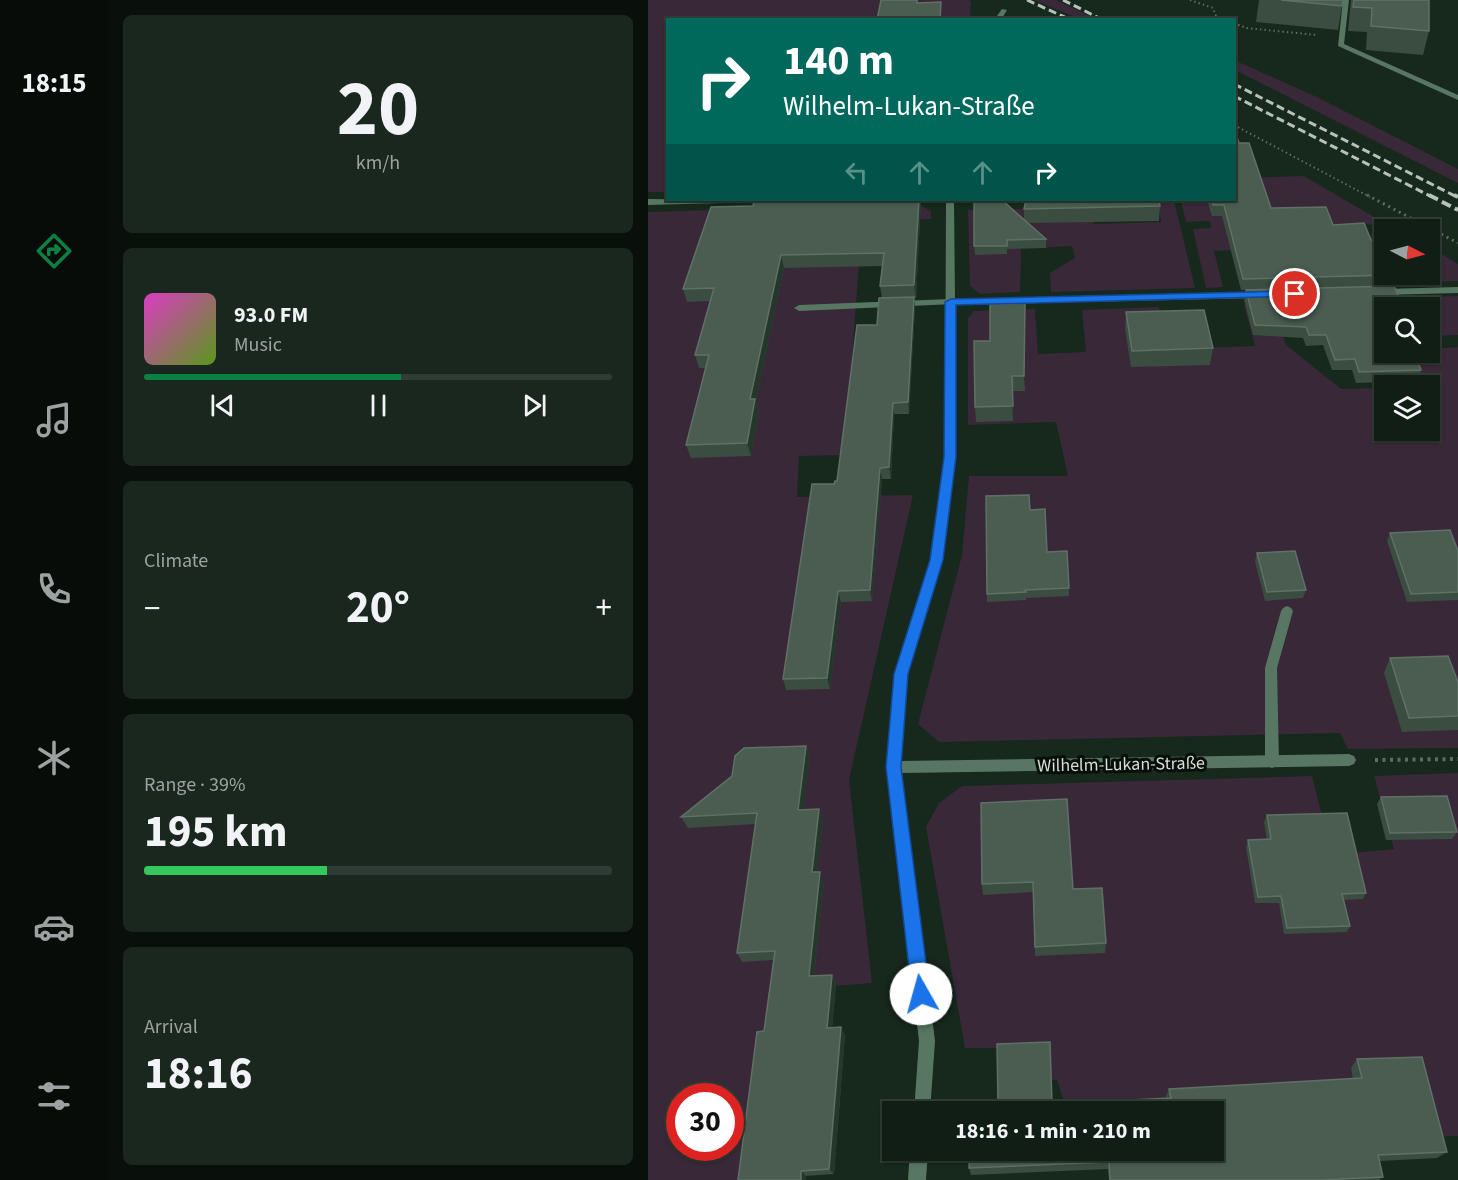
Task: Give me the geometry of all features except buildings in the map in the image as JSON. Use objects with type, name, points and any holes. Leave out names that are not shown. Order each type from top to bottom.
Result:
[{"type":"street","points":[[1346,0],[1340,45],[1458,98]]},
{"type":"street","points":[[998,18],[1004,10]]},
{"type":"street","points":[[648,202],[685,201]]},
{"type":"street","points":[[923,1101],[927,1041],[894,767],[901,674],[936,560],[950,457],[950,201]]},
{"type":"street","points":[[1365,292],[1458,290]]},
{"type":"street","points":[[800,308],[951,302],[1272,295]]},
{"type":"street","points":[[1272,762],[1271,668],[1287,612]]},
{"type":"street","name":"Wilhelm-Lukan-Straße","points":[[894,767],[1349,760]]},
{"type":"street","points":[[917,1180],[918,1161]]},
{"type":"path","points":[[1191,0],[1212,8],[1216,16],[1220,18]]},
{"type":"path","points":[[1236,24],[1246,28],[1342,37]]},
{"type":"path","points":[[1236,126],[1458,243]]},
{"type":"path","points":[[1349,760],[1458,759]]},
{"type":"shaded area","points":[[648,0],[971,1],[970,18],[666,18],[666,192],[648,192]]},
{"type":"shaded area","points":[[1034,0],[1056,0],[1094,18],[1078,18]]},
{"type":"shaded area","points":[[1236,61],[1317,97],[1458,169],[1458,183],[1236,71]]},
{"type":"shaded area","points":[[1304,176],[1377,219],[1374,219],[1374,224],[1332,226],[1288,248],[1214,251],[1223,287],[1206,288],[1193,229],[1211,228],[1210,221],[1186,222],[1181,201],[1236,201],[1236,178]]},
{"type":"shaded area","points":[[1090,201],[1093,224],[1161,222],[1158,201],[1174,201],[1195,288],[1051,292],[1050,273],[1075,258],[1072,246],[1021,249],[1020,292],[980,294],[970,286],[968,210],[1028,209]]},
{"type":"shaded area","points":[[918,204],[931,211],[931,219],[862,222],[845,455],[799,456],[797,497],[913,495],[849,780],[872,983],[785,990],[747,1180],[648,1180],[648,212]]},
{"type":"shaded area","points":[[1365,236],[1374,236],[1374,284],[1371,284]]},
{"type":"shaded area","points":[[1440,253],[1458,264],[1458,281],[1440,282]]},
{"type":"shaded area","points":[[1458,296],[1458,335],[1440,336],[1440,297],[1426,297]]},
{"type":"shaded area","points":[[1273,304],[1286,345],[1341,389],[1374,388],[1374,441],[1440,441],[1440,375],[1414,375],[1409,363],[1440,363],[1440,348],[1458,347],[1458,748],[1348,749],[1340,733],[939,742],[918,724],[962,555],[969,476],[1068,476],[1056,422],[968,425],[968,318],[974,311],[1035,309],[1038,354],[1086,352],[1082,310],[1159,307],[1168,349],[1255,346],[1244,305]]},
{"type":"shaded area","points":[[1458,773],[1458,1136],[1224,1140],[1224,1101],[1064,1101],[1057,1080],[1017,1076],[1017,1048],[965,1048],[926,827],[939,803],[962,786],[1312,776],[1332,855],[1394,849],[1374,776]]},
{"type":"railway","points":[[1027,0],[1067,18]]},
{"type":"railway","points":[[1063,0],[1099,18]]},
{"type":"railway","points":[[1236,85],[1457,197]]},
{"type":"railway","points":[[1236,97],[1432,197]]},
{"type":"railway","points":[[1429,195],[1458,210]]},
{"type":"railway","points":[[1454,195],[1458,197]]},
{"type":"route","points":[[921,994],[894,767],[901,674],[936,560],[950,457],[951,302],[1295,294]]}]
